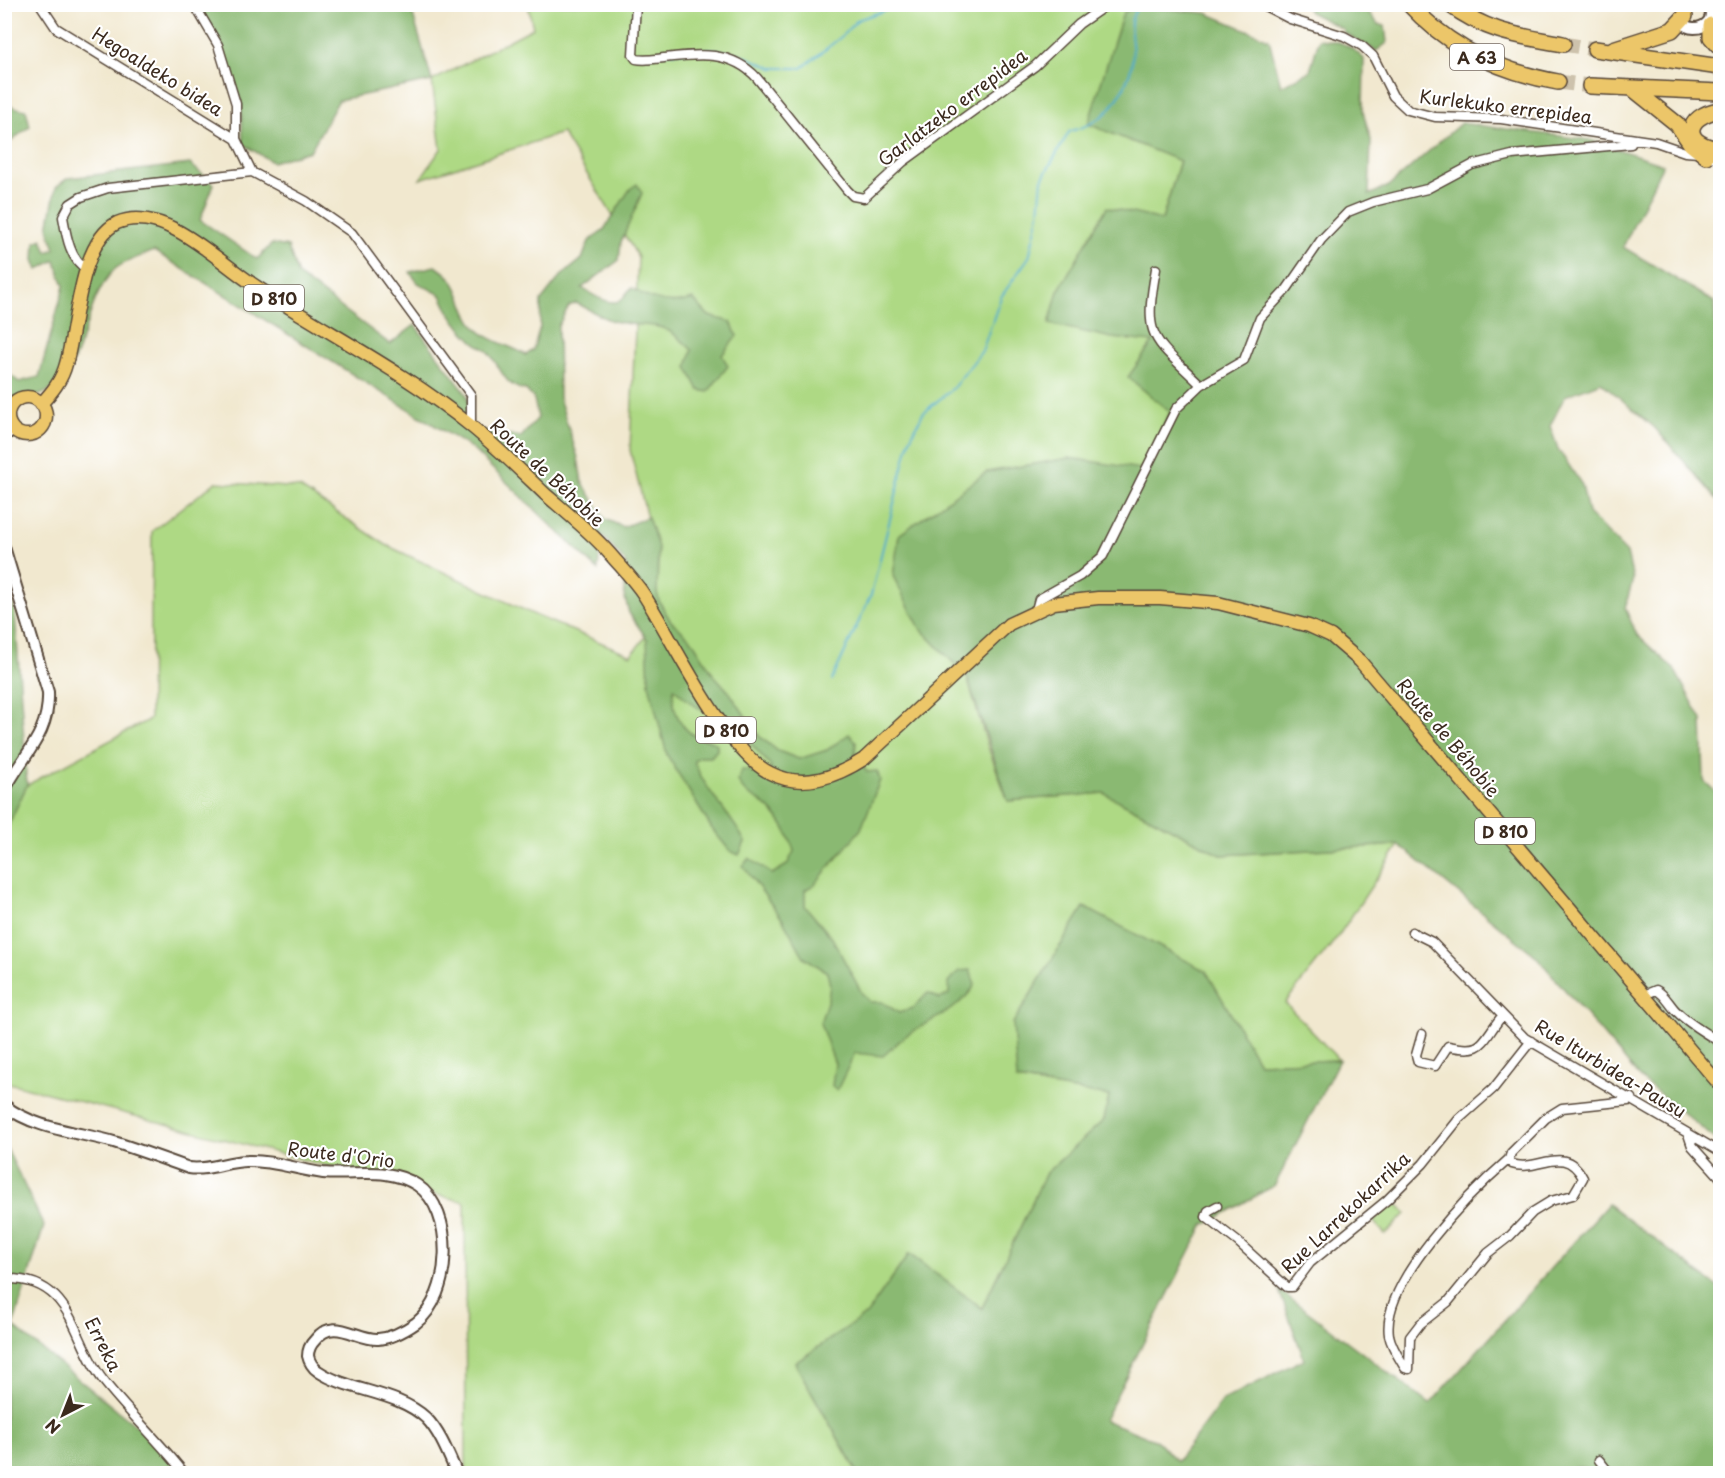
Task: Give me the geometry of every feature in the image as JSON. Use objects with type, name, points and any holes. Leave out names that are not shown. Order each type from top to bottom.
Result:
[{"type":"highway","name":"A 63","points":[[1409,4],[1443,34],[1475,56],[1521,75],[1558,82]]},
{"type":"highway","name":"A 63","points":[[1449,4],[1478,23],[1502,33],[1563,44]]},
{"type":"highway","points":[[1688,10],[1672,30],[1602,49],[1720,67]]},
{"type":"highway","points":[[1715,21],[1711,37],[1720,47]]},
{"type":"highway","points":[[1590,86],[1720,92]]},
{"type":"highway","points":[[1632,88],[1677,124],[1691,144],[1714,153]]},
{"type":"highway","points":[[1714,153],[1696,141],[1693,131],[1695,121],[1701,114],[1720,110]]},
{"type":"main road","name":"Route de Béhobie","points":[[41,404],[59,381],[66,366],[87,269],[94,248],[104,233],[115,224],[127,220],[158,222],[175,229],[255,286],[393,372],[471,425],[614,559],[642,592],[724,728],[742,751],[769,773],[797,781],[823,780],[843,773],[864,759],[1009,624],[1036,610],[1099,604],[1219,607],[1263,614],[1309,626],[1331,636],[1350,649],[1720,1085]]},
{"type":"main road","points":[[25,397],[41,404],[46,415],[39,431],[28,435],[8,433],[7,405],[25,397]]},
{"type":"street","name":"Hegoaldeko bidea","points":[[40,4],[56,28],[236,139]]},
{"type":"street","points":[[194,4],[218,45],[236,104],[236,139],[252,172]]},
{"type":"street","name":"Garlatzeko errepidea","points":[[636,4],[633,55],[636,59],[723,56],[742,64],[757,78],[847,190],[858,198],[864,198],[903,162],[1035,66],[1079,24],[1108,4]]},
{"type":"street","name":"Kurlekuko errepidea","points":[[1262,4],[1290,19],[1344,36],[1362,46],[1373,56],[1393,96],[1408,110],[1435,117],[1482,116],[1656,142],[1679,150],[1714,153]]},
{"type":"street","points":[[1709,4],[1720,7]]},
{"type":"street","points":[[1688,10],[1688,24],[1695,30],[1704,30],[1715,21],[1709,4]]},
{"type":"street","points":[[1036,610],[1039,599],[1080,576],[1103,556],[1143,477],[1164,428],[1176,409],[1201,385],[1244,360],[1260,318],[1287,289],[1321,240],[1348,212],[1373,202],[1427,189],[1472,165],[1523,154],[1602,146],[1619,147],[1631,144],[1634,139]]},
{"type":"street","points":[[87,269],[81,266],[73,253],[63,217],[70,204],[81,197],[108,188],[252,172],[306,201],[352,233],[471,394],[471,425]]},
{"type":"street","points":[[1156,269],[1150,318],[1155,340],[1201,385]]},
{"type":"street","points":[[4,547],[48,692],[49,712],[44,728],[4,791]]},
{"type":"street","name":"Rue Iturbidea-Pausu","points":[[1412,932],[1432,942],[1502,1017],[1531,1041],[1632,1098],[1720,1152]]},
{"type":"street","points":[[1644,995],[1656,990],[1661,993],[1674,1010],[1692,1026],[1720,1042]]},
{"type":"street","points":[[1422,1034],[1416,1055],[1418,1062],[1435,1066],[1448,1046],[1470,1051],[1477,1048],[1502,1017]]},
{"type":"street","name":"Rue Larrekokarrika","points":[[1217,1206],[1208,1210],[1206,1217],[1238,1242],[1287,1287],[1292,1287],[1310,1263],[1387,1200],[1423,1164],[1459,1119],[1493,1089],[1531,1041]]},
{"type":"street","points":[[1509,1159],[1512,1164],[1520,1167],[1561,1160],[1578,1167],[1584,1178],[1573,1195],[1551,1201],[1533,1212],[1510,1236],[1488,1253],[1448,1302],[1420,1324],[1410,1337],[1409,1369],[1405,1368],[1389,1335],[1390,1312],[1397,1292],[1460,1206],[1509,1159],[1511,1153],[1546,1118],[1562,1108],[1628,1101],[1632,1098]]},
{"type":"street","name":"Route d'Orio","points":[[4,1105],[12,1111],[41,1123],[115,1143],[189,1168],[200,1170],[247,1161],[325,1173],[375,1172],[414,1183],[426,1191],[440,1220],[445,1247],[445,1263],[430,1307],[416,1323],[391,1336],[378,1339],[351,1331],[327,1330],[316,1337],[308,1350],[308,1358],[318,1371],[403,1404],[427,1419],[457,1473]]},
{"type":"street","points":[[1688,1134],[1692,1146],[1720,1178]]},
{"type":"street","name":"Erreka","points":[[4,1279],[30,1282],[43,1289],[69,1311],[95,1371],[185,1473]]},
{"type":"street","points":[[1599,1460],[1610,1473]]},
{"type":"green space","points":[[196,5],[410,5],[432,81],[339,100],[310,151],[272,162],[243,144],[241,102],[220,45]]},
{"type":"green space","points":[[528,5],[1136,5],[1123,13],[1180,160],[1162,220],[1294,481],[967,677],[988,747],[1008,801],[1104,793],[1221,855],[1399,845],[1339,935],[1285,1003],[1339,1060],[1259,1063],[1206,971],[1017,1080],[1110,1096],[1104,1120],[1046,1173],[982,1308],[909,1254],[867,1314],[795,1363],[858,1474],[466,1473],[465,1202],[5,1082],[5,832],[27,785],[150,719],[152,531],[216,482],[300,488],[386,545],[537,616],[631,655],[655,625],[658,561],[630,450],[638,257],[562,133],[420,179],[441,149],[432,81],[533,28]]},
{"type":"green space","points":[[1305,5],[1363,5],[1378,24],[1385,26],[1387,43],[1376,51],[1343,32],[1343,29],[1309,12]]},
{"type":"green space","points":[[1136,6],[1206,13],[1269,39],[1281,86],[1310,71],[1319,39],[1338,42],[1354,50],[1364,59],[1363,112],[1371,140],[1369,195],[1389,186],[1461,123],[1590,140],[1663,164],[1623,247],[1714,302],[1716,336],[1720,337],[1720,503],[1655,428],[1601,382],[1565,396],[1550,426],[1558,449],[1582,485],[1588,513],[1627,553],[1633,579],[1625,608],[1637,635],[1674,669],[1702,720],[1704,781],[1720,796],[1720,1143],[1640,1078],[1536,956],[1399,845],[1221,855],[1104,793],[1008,801],[967,677],[920,628],[893,576],[899,535],[987,472],[1069,458],[1141,469],[1170,412],[1128,377],[1153,342],[1112,338],[1049,324],[1058,291],[1107,207],[1162,220],[1180,161],[1088,124],[1123,13]]},
{"type":"green space","points":[[5,105],[26,110],[30,126],[5,146]]},
{"type":"green space","points":[[190,164],[214,184],[200,220],[257,259],[272,244],[288,247],[298,275],[390,344],[415,325],[467,395],[472,427],[521,437],[538,418],[534,399],[526,390],[512,385],[507,380],[488,352],[473,341],[459,325],[441,295],[418,283],[410,272],[435,266],[445,273],[457,287],[466,311],[476,327],[493,340],[526,355],[533,350],[540,327],[541,301],[560,277],[582,259],[589,241],[603,231],[630,189],[637,184],[642,193],[621,242],[619,260],[582,288],[613,302],[622,299],[632,288],[661,301],[677,302],[693,299],[709,316],[731,322],[737,336],[722,355],[728,366],[708,392],[699,390],[687,367],[692,350],[670,331],[661,327],[610,320],[576,303],[569,306],[558,326],[559,398],[578,458],[582,482],[605,519],[623,527],[648,517],[658,547],[657,592],[659,601],[670,620],[692,640],[713,674],[730,693],[759,736],[778,751],[799,759],[827,750],[849,734],[856,742],[855,755],[867,772],[877,771],[880,780],[861,829],[815,884],[805,890],[805,906],[832,938],[863,995],[870,1002],[882,1002],[899,1013],[913,1008],[928,993],[940,999],[949,994],[949,982],[959,971],[970,970],[975,985],[969,994],[952,1008],[904,1037],[883,1056],[855,1053],[837,1090],[832,1086],[835,1064],[820,1023],[830,985],[827,972],[804,957],[783,920],[743,866],[749,858],[772,874],[787,865],[794,851],[789,836],[776,816],[765,805],[746,793],[738,781],[742,770],[769,773],[771,766],[723,713],[702,709],[674,688],[675,710],[681,723],[691,734],[717,744],[717,750],[711,757],[699,757],[694,761],[711,793],[745,842],[739,855],[730,851],[712,829],[667,755],[649,684],[647,639],[629,613],[624,594],[626,563],[601,534],[598,570],[471,448],[154,251],[127,262],[113,271],[100,290],[67,374],[53,388],[33,397],[5,398],[4,370],[19,382],[39,377],[64,286],[55,260],[38,270],[34,260],[35,242],[42,239],[47,252],[55,249],[48,228],[56,187],[68,178]]},
{"type":"green space","points":[[4,579],[15,612],[27,785],[5,832]]},
{"type":"green space","points":[[1084,907],[1206,971],[1259,1063],[1339,1060],[1275,1185],[1203,1226],[1104,1420],[1157,1441],[1177,1461],[1223,1400],[1304,1359],[1279,1290],[1430,1404],[1608,1204],[1720,1289],[1720,1473],[1601,1473],[1577,1466],[1560,1474],[858,1473],[795,1363],[867,1314],[909,1254],[982,1308],[1046,1173],[1104,1120],[1109,1096],[1017,1080],[1013,1023]]},
{"type":"green space","points":[[4,1143],[44,1226],[13,1326],[188,1468],[187,1473],[5,1473]]},
{"type":"green space","points":[[1394,1201],[1406,1214],[1385,1234],[1373,1221]]},
{"type":"waterway","points":[[642,55],[711,49],[739,54],[773,68],[802,68],[841,37],[857,20],[904,4]]},
{"type":"waterway","points":[[832,680],[871,595],[910,439],[923,413],[953,388],[982,351],[1001,297],[1029,257],[1039,214],[1042,179],[1069,132],[1102,116],[1120,96],[1132,62],[1132,18],[1141,4]]},
{"type":"tunnel","points":[[1563,44],[1595,49]]},
{"type":"tunnel","points":[[1558,82],[1590,86]]}]
